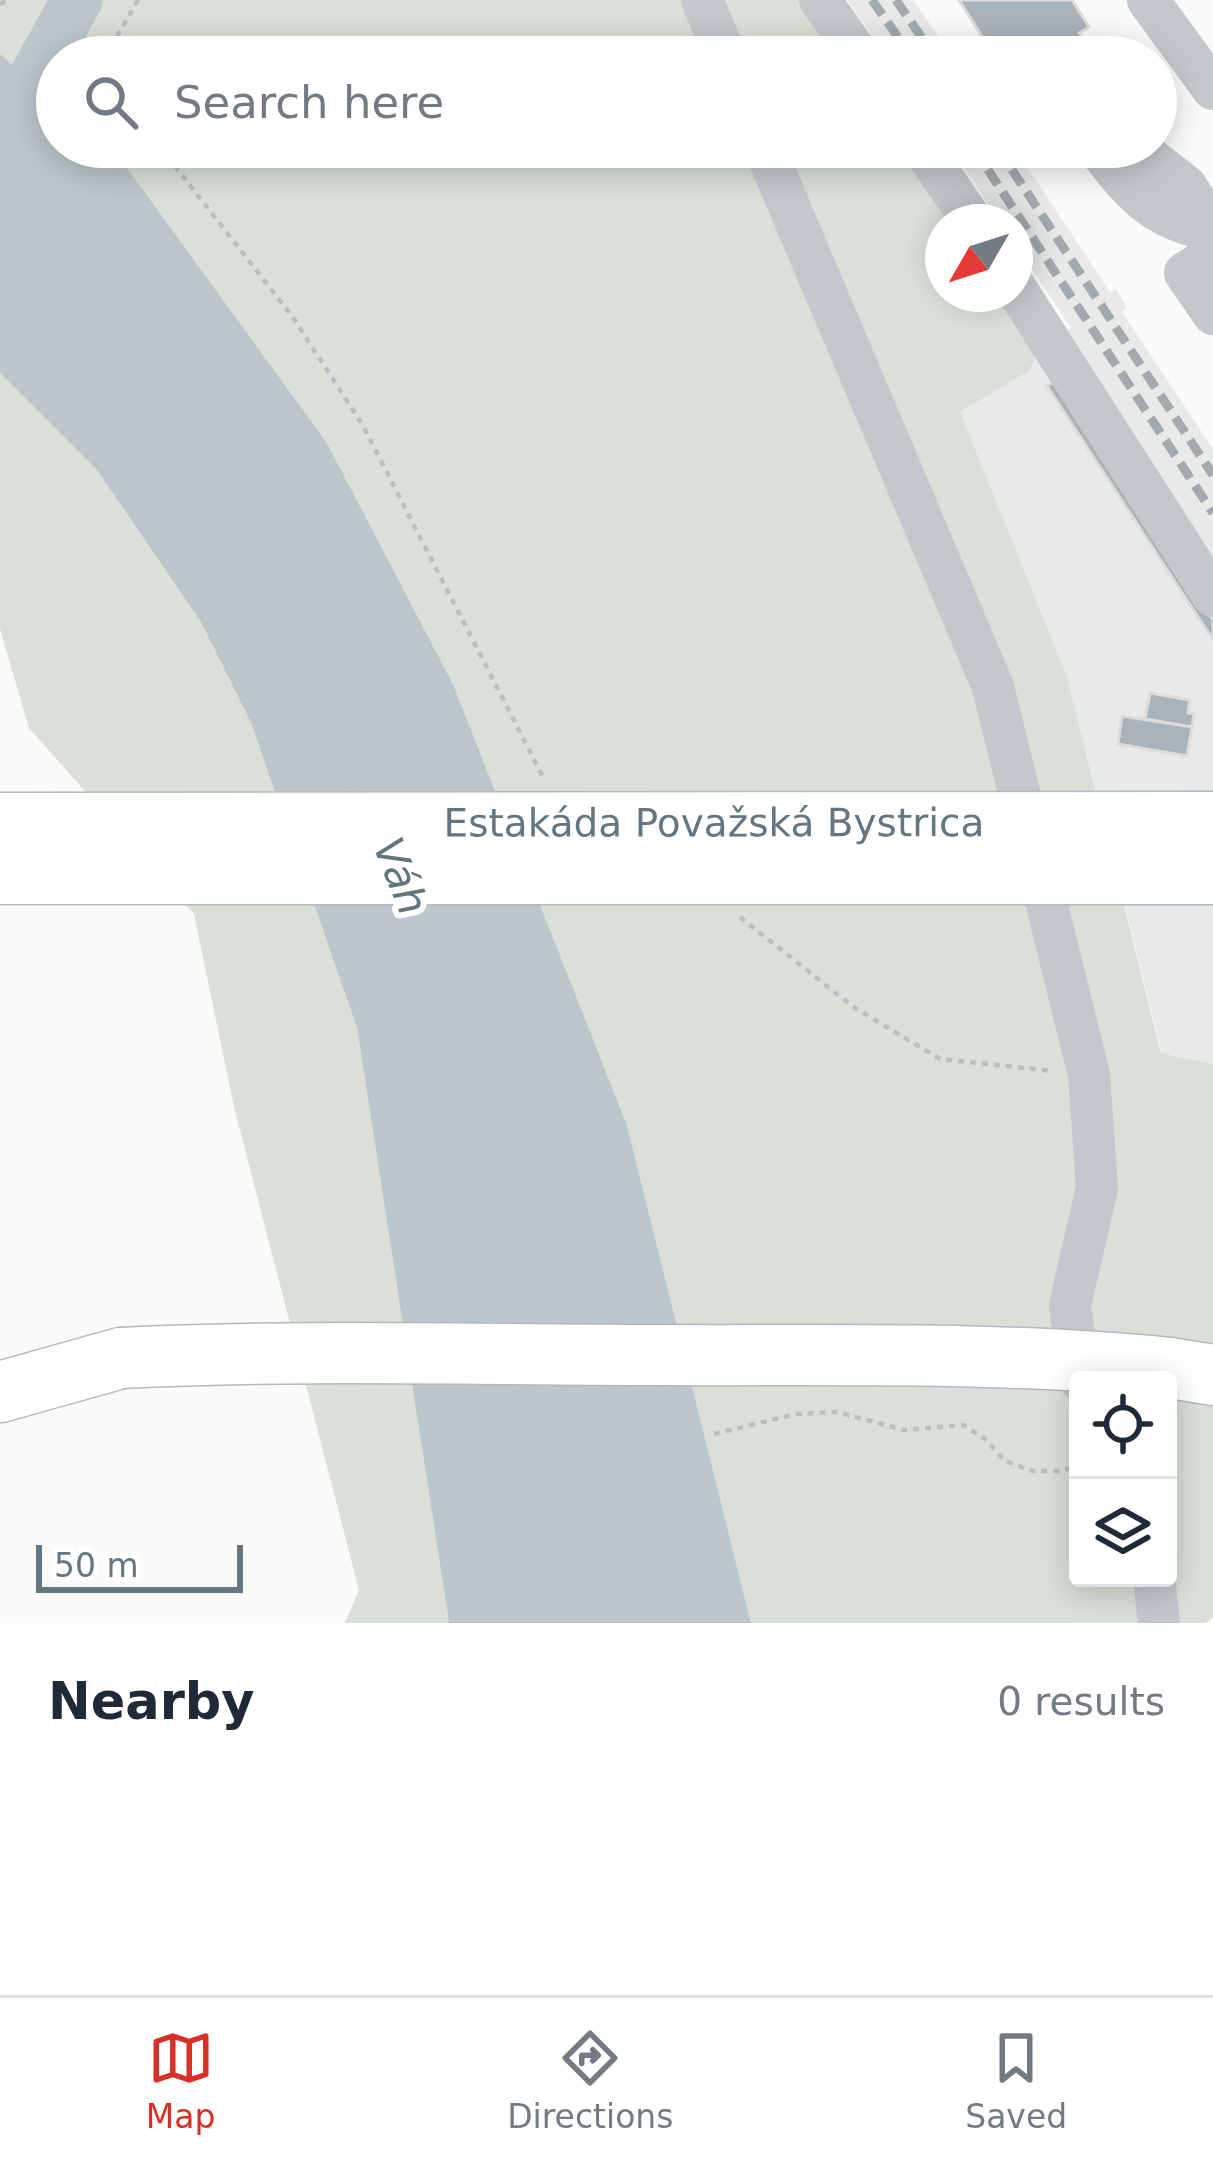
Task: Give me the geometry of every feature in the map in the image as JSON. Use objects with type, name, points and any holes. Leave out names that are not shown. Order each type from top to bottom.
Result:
[{"type":"highway","name":"Estakáda Považská Bystrica","points":[[0,823],[1213,822]]},
{"type":"highway","name":"Estakáda Považská Bystrica","points":[[0,874],[1213,874]]},
{"type":"highway","points":[[0,1346],[121,1358],[336,1354],[861,1357],[1101,1361],[1191,1372]]},
{"type":"highway","points":[[0,1392],[121,1358]]},
{"type":"street","points":[[702,0],[717,36]]},
{"type":"street","points":[[820,0],[845,36]]},
{"type":"street","points":[[1148,0],[1174,36]]},
{"type":"street","points":[[1177,40],[1213,89]]},
{"type":"street","points":[[773,168],[993,687],[1089,1076],[1097,1188],[1070,1305],[1079,1371]]},
{"type":"street","points":[[936,168],[961,204]]},
{"type":"street","points":[[1113,168],[1133,194],[1180,225],[1213,230]]},
{"type":"street","points":[[1163,168],[1186,185],[1213,230]]},
{"type":"street","points":[[1199,264],[1213,314]]},
{"type":"street","points":[[1031,312],[1213,596]]},
{"type":"street","points":[[1155,1587],[1159,1623]]},
{"type":"path","points":[[117,36],[138,0]]},
{"type":"path","points":[[176,168],[292,316],[362,424],[541,777],[557,794]]},
{"type":"path","points":[[729,909],[852,1006],[940,1059],[1089,1076]]},
{"type":"path","points":[[714,1434],[796,1414],[837,1412],[904,1430],[962,1425],[984,1438],[1005,1460],[1033,1471],[1069,1468]]},
{"type":"shaded area","points":[[0,0],[807,0],[832,36],[36,36],[36,86],[0,54]]},
{"type":"shaded area","points":[[847,0],[913,0],[938,36],[872,36]]},
{"type":"shaded area","points":[[127,168],[922,168],[944,204],[925,204],[925,312],[1008,312],[1038,353],[1029,371],[960,412],[1067,676],[1161,1053],[1213,1064],[1213,1617],[1206,1623],[751,1623],[627,1125],[453,684],[327,443]]},
{"type":"shaded area","points":[[964,168],[1028,168],[1110,292],[1116,289],[1127,307],[1122,312],[1213,449],[1213,1064],[1162,1053],[1067,676],[960,412],[1029,371],[1038,353],[1071,328],[1033,271],[1033,204],[988,204]]},
{"type":"shaded area","points":[[0,373],[95,468],[201,622],[251,723],[357,1028],[449,1623],[345,1623],[359,1590],[234,1107],[194,914],[29,728],[0,629]]},
{"type":"water","name":"Váh","points":[[0,54],[36,86],[36,168],[127,168],[327,443],[453,684],[627,1125],[751,1623],[449,1623],[357,1028],[251,723],[201,622],[96,469],[0,373]]},
{"type":"building","points":[[959,0],[1072,0],[1089,27],[1081,36],[982,36]]},
{"type":"building","points":[[1056,380],[1213,620],[1213,640],[1047,386]]},
{"type":"building","points":[[1150,693],[1190,700],[1192,727],[1145,719]]},
{"type":"building","points":[[1122,716],[1192,727],[1187,756],[1118,744]]},
{"type":"waterway","points":[[57,36],[77,0]]},
{"type":"waterway","points":[[0,173],[36,74]]},
{"type":"railway","points":[[872,0],[897,36]]},
{"type":"railway","points":[[896,0],[921,36]]},
{"type":"railway","points":[[987,168],[1213,513]]},
{"type":"railway","points":[[1011,168],[1213,475]]}]
